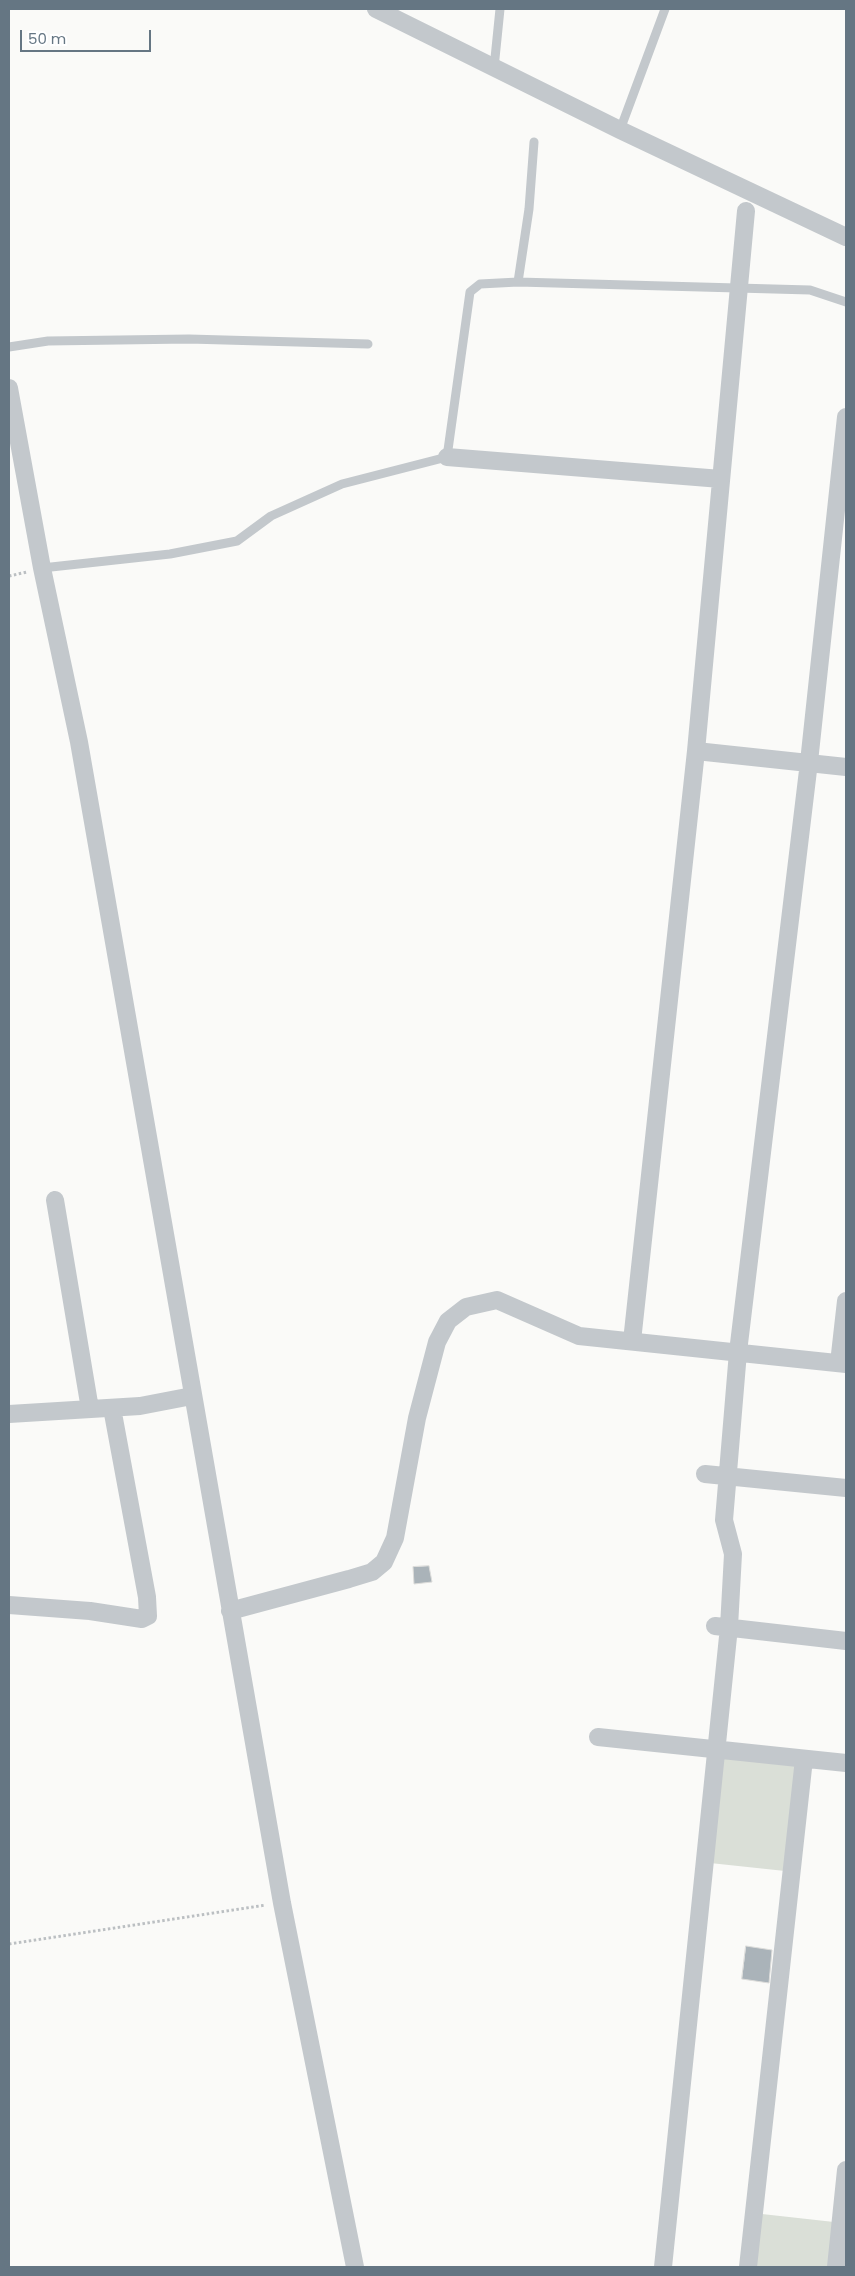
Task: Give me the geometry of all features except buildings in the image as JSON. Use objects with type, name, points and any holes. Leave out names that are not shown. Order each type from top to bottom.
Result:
[{"type":"street","points":[[376,9],[620,130],[846,237]]},
{"type":"street","points":[[632,1341],[696,751],[746,210]]},
{"type":"street","points":[[9,388],[42,568],[79,742],[282,1903],[355,2267]]},
{"type":"street","points":[[663,2267],[716,1750],[722,1627],[732,1554],[724,1520],[738,1352],[809,762],[846,417]]},
{"type":"street","points":[[447,457],[721,479]]},
{"type":"street","points":[[696,751],[846,767]]},
{"type":"street","points":[[55,1200],[90,1409]]},
{"type":"street","points":[[230,1611],[357,1577],[372,1572],[384,1562],[396,1538],[417,1418],[437,1342],[448,1321],[466,1307],[497,1300],[578,1336],[842,1363],[846,1301]]},
{"type":"street","points":[[9,1414],[140,1406],[192,1396]]},
{"type":"street","points":[[9,1605],[90,1611],[142,1619],[148,1616],[147,1597],[112,1408]]},
{"type":"street","points":[[706,1474],[846,1488]]},
{"type":"street","points":[[722,1627],[846,1640]]},
{"type":"street","points":[[598,1737],[846,1763]]},
{"type":"street","points":[[748,2267],[804,1759]]},
{"type":"street","points":[[836,2267],[846,2170]]},
{"type":"lane","points":[[494,68],[500,9]]},
{"type":"lane","points":[[620,130],[666,9]]},
{"type":"lane","points":[[518,282],[529,209],[534,142]]},
{"type":"lane","points":[[42,568],[170,554],[237,541],[271,516],[342,484],[447,457],[470,292],[480,284],[518,282],[810,290],[846,302]]},
{"type":"lane","points":[[9,347],[48,341],[189,339],[368,344]]},
{"type":"path","points":[[9,1944],[282,1903]]},
{"type":"shaded area","points":[[721,1757],[796,1765],[785,1871],[710,1863]]},
{"type":"shaded area","points":[[762,2214],[834,2222],[829,2267],[756,2267]]}]
